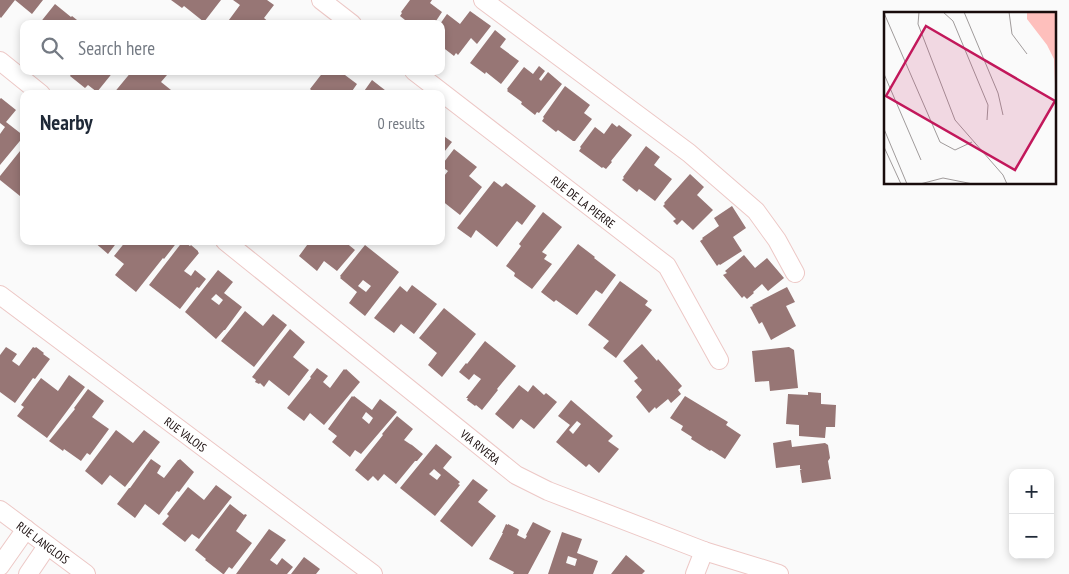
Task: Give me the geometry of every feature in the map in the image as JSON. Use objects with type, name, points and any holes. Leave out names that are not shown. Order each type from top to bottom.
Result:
[{"type":"street","points":[[322,0],[347,20]]},
{"type":"street","points":[[483,0],[689,153],[756,211],[777,240],[795,273]]},
{"type":"street","points":[[0,61],[36,90]]},
{"type":"street","name":"RUE DE LA PIERRE","points":[[419,75],[439,90]]},
{"type":"street","name":"RUE DE LA PIERRE","points":[[445,95],[667,266],[719,360]]},
{"type":"street","name":"VIA RIVERA","points":[[230,245],[516,475],[548,491],[704,551],[778,574]]},
{"type":"street","name":"RUE VALOIS","points":[[0,295],[373,574]]},
{"type":"street","name":"RUE LANGLOIS","points":[[0,510],[86,574]]},
{"type":"street","points":[[0,566],[26,529]]},
{"type":"street","points":[[28,574],[47,546]]},
{"type":"street","points":[[695,574],[704,551]]},
{"type":"building","points":[[0,0],[15,0],[1,18],[0,17]]},
{"type":"building","points":[[15,0],[43,0],[32,14]]},
{"type":"building","points":[[171,0],[221,0],[206,20],[202,20],[184,6],[182,8]]},
{"type":"building","points":[[233,0],[267,0],[274,5],[264,18],[266,20],[229,20],[240,5]]},
{"type":"building","points":[[410,0],[432,0],[430,3],[442,12],[437,20],[405,20],[400,16]]},
{"type":"building","points":[[55,4],[77,20],[42,20]]},
{"type":"building","points":[[470,11],[491,26],[477,44],[471,38],[458,55],[456,53],[454,56],[445,49],[445,20],[443,20],[447,14],[460,24]]},
{"type":"building","points":[[495,30],[506,39],[500,47],[519,61],[501,84],[486,72],[485,74],[470,63]]},
{"type":"building","points":[[539,66],[545,71],[539,79],[541,81],[548,72],[562,84],[539,113],[537,112],[535,115],[507,89],[524,67],[533,74]]},
{"type":"building","points":[[111,75],[99,90],[94,90],[88,85],[85,88],[70,76]]},
{"type":"building","points":[[129,75],[167,75],[161,82],[171,90],[116,90]]},
{"type":"building","points":[[321,75],[345,75],[357,84],[353,90],[310,89]]},
{"type":"building","points":[[372,80],[385,90],[365,90]]},
{"type":"building","points":[[565,86],[590,105],[584,113],[592,119],[575,141],[558,130],[556,132],[542,121]]},
{"type":"building","points":[[0,99],[16,110],[6,122],[20,133],[20,141],[0,165],[0,134],[5,127],[0,123]]},
{"type":"building","points":[[612,123],[617,127],[619,125],[632,135],[606,169],[579,151],[595,127],[604,134]]},
{"type":"building","points":[[445,137],[452,142],[445,151]]},
{"type":"building","points":[[646,146],[660,157],[654,165],[672,179],[655,201],[639,189],[637,192],[622,180]]},
{"type":"building","points":[[454,149],[477,167],[469,176],[482,187],[460,215],[445,203],[445,175],[448,171],[445,169],[445,161]]},
{"type":"building","points":[[20,151],[20,196],[0,180],[0,176]]},
{"type":"building","points":[[690,174],[704,187],[697,195],[713,210],[693,230],[682,220],[677,225],[673,221],[676,219],[663,206]]},
{"type":"building","points":[[494,181],[502,187],[506,183],[536,206],[522,225],[517,221],[497,247],[476,230],[471,238],[457,228]]},
{"type":"building","points":[[732,206],[746,228],[733,237],[742,251],[717,266],[700,241],[719,226],[714,218]]},
{"type":"building","points":[[543,212],[562,227],[542,252],[547,255],[544,259],[552,264],[532,289],[514,276],[515,273],[506,266],[521,246],[519,244]]},
{"type":"building","points":[[578,244],[616,275],[602,294],[596,290],[577,315],[541,292]]},
{"type":"building","points":[[98,245],[115,245],[108,254]]},
{"type":"building","points":[[123,245],[175,245],[136,292],[115,275],[124,264],[114,256]]},
{"type":"building","points":[[180,245],[191,245],[198,251],[199,253],[184,271],[191,276],[195,270],[206,279],[199,288],[197,287],[180,309],[149,285]]},
{"type":"building","points":[[307,245],[349,245],[355,250],[337,271],[324,261],[317,271],[299,256]]},
{"type":"building","points":[[365,245],[399,272],[365,316],[349,303],[357,292],[340,276]],"holes":[[[363,280],[371,286],[366,292],[358,286]]]},
{"type":"building","points":[[744,255],[755,268],[767,258],[784,278],[768,291],[762,284],[747,299],[744,296],[742,298],[723,275],[727,273],[725,271]]},
{"type":"building","points":[[218,270],[233,282],[224,293],[242,307],[216,339],[185,312]],"holes":[[[216,294],[223,300],[219,305],[211,299]]]},
{"type":"building","points":[[620,281],[648,301],[645,305],[652,310],[616,358],[603,348],[609,341],[588,325]]},
{"type":"building","points":[[412,285],[437,304],[414,334],[401,324],[394,333],[374,318],[400,286],[407,292]]},
{"type":"building","points":[[787,287],[795,302],[786,306],[796,326],[771,340],[762,322],[759,324],[750,307]]},
{"type":"building","points":[[444,308],[476,334],[442,377],[428,365],[437,353],[419,338]]},
{"type":"building","points":[[245,311],[263,326],[273,314],[287,325],[254,367],[221,341]]},
{"type":"building","points":[[290,329],[305,342],[293,357],[309,370],[289,396],[269,380],[264,387],[260,383],[255,382],[256,380],[252,377]]},
{"type":"building","points":[[485,341],[516,366],[482,410],[466,398],[481,379],[474,374],[469,380],[459,372]]},
{"type":"building","points":[[642,344],[682,386],[678,390],[681,394],[671,403],[668,399],[649,413],[636,397],[642,390],[634,381],[638,378],[623,361]]},
{"type":"building","points":[[6,347],[17,354],[12,361],[19,366],[33,347],[36,347],[50,359],[15,403],[0,392],[0,355]]},
{"type":"building","points":[[789,347],[794,350],[798,388],[770,391],[769,381],[755,382],[752,351]]},
{"type":"building","points":[[317,368],[328,376],[323,382],[330,388],[344,369],[360,382],[324,425],[310,413],[304,421],[287,408]]},
{"type":"building","points":[[69,375],[85,387],[47,438],[17,416],[24,407],[21,405],[41,378],[58,391]]},
{"type":"building","points":[[519,385],[528,392],[533,385],[544,395],[546,393],[557,402],[534,429],[521,419],[513,429],[495,414]]},
{"type":"building","points":[[88,389],[104,401],[92,417],[109,429],[90,455],[87,453],[81,461],[49,441],[75,409]]},
{"type":"building","points":[[808,392],[821,393],[821,404],[836,405],[835,427],[826,427],[825,438],[799,436],[799,425],[786,424],[788,394],[808,395]]},
{"type":"building","points":[[352,396],[372,410],[380,399],[397,412],[361,454],[355,450],[350,457],[332,442],[337,436],[328,429]],"holes":[[[366,412],[373,418],[369,424],[362,418]]]},
{"type":"building","points":[[685,396],[728,422],[726,425],[741,435],[725,459],[691,439],[692,437],[681,430],[683,426],[670,418]]},
{"type":"building","points":[[571,400],[613,436],[608,441],[619,449],[599,473],[589,464],[586,467],[556,442],[570,425],[558,416]],"holes":[[[577,421],[581,424],[573,434],[569,430]]]},
{"type":"building","points":[[397,416],[413,429],[404,440],[423,454],[396,484],[384,474],[378,481],[373,476],[368,481],[355,470]]},
{"type":"building","points":[[116,430],[133,443],[144,430],[160,442],[125,487],[110,475],[102,485],[85,471]]},
{"type":"building","points":[[791,440],[792,447],[825,443],[828,445],[831,479],[802,483],[800,465],[776,468],[773,443]]},
{"type":"building","points":[[436,444],[452,457],[443,468],[460,482],[458,484],[460,485],[435,516],[400,488]],"holes":[[[434,469],[441,475],[437,480],[429,474]]]},
{"type":"building","points":[[151,459],[161,466],[157,473],[164,478],[180,459],[194,472],[159,515],[145,504],[135,518],[117,504]]},
{"type":"building","points":[[473,479],[488,490],[478,502],[496,516],[472,547],[440,521]]},
{"type":"building","points":[[216,485],[232,497],[199,539],[192,534],[185,542],[162,524],[169,516],[167,514],[188,487],[204,500]]},
{"type":"building","points":[[230,504],[244,515],[247,515],[236,531],[252,543],[232,569],[229,567],[223,574],[195,550]]},
{"type":"building","points":[[533,522],[551,531],[528,574],[513,574],[514,572],[489,559],[506,524],[518,529],[517,535],[525,539]]},
{"type":"building","points":[[269,529],[286,540],[270,560],[277,565],[282,558],[293,567],[287,574],[236,574]]},
{"type":"building","points":[[562,532],[582,539],[577,553],[598,561],[593,574],[548,574]],"holes":[[[568,556],[577,559],[575,566],[566,563]]]},
{"type":"building","points":[[626,555],[645,571],[642,574],[611,574]]},
{"type":"building","points":[[304,557],[320,569],[316,574],[291,574]]}]
